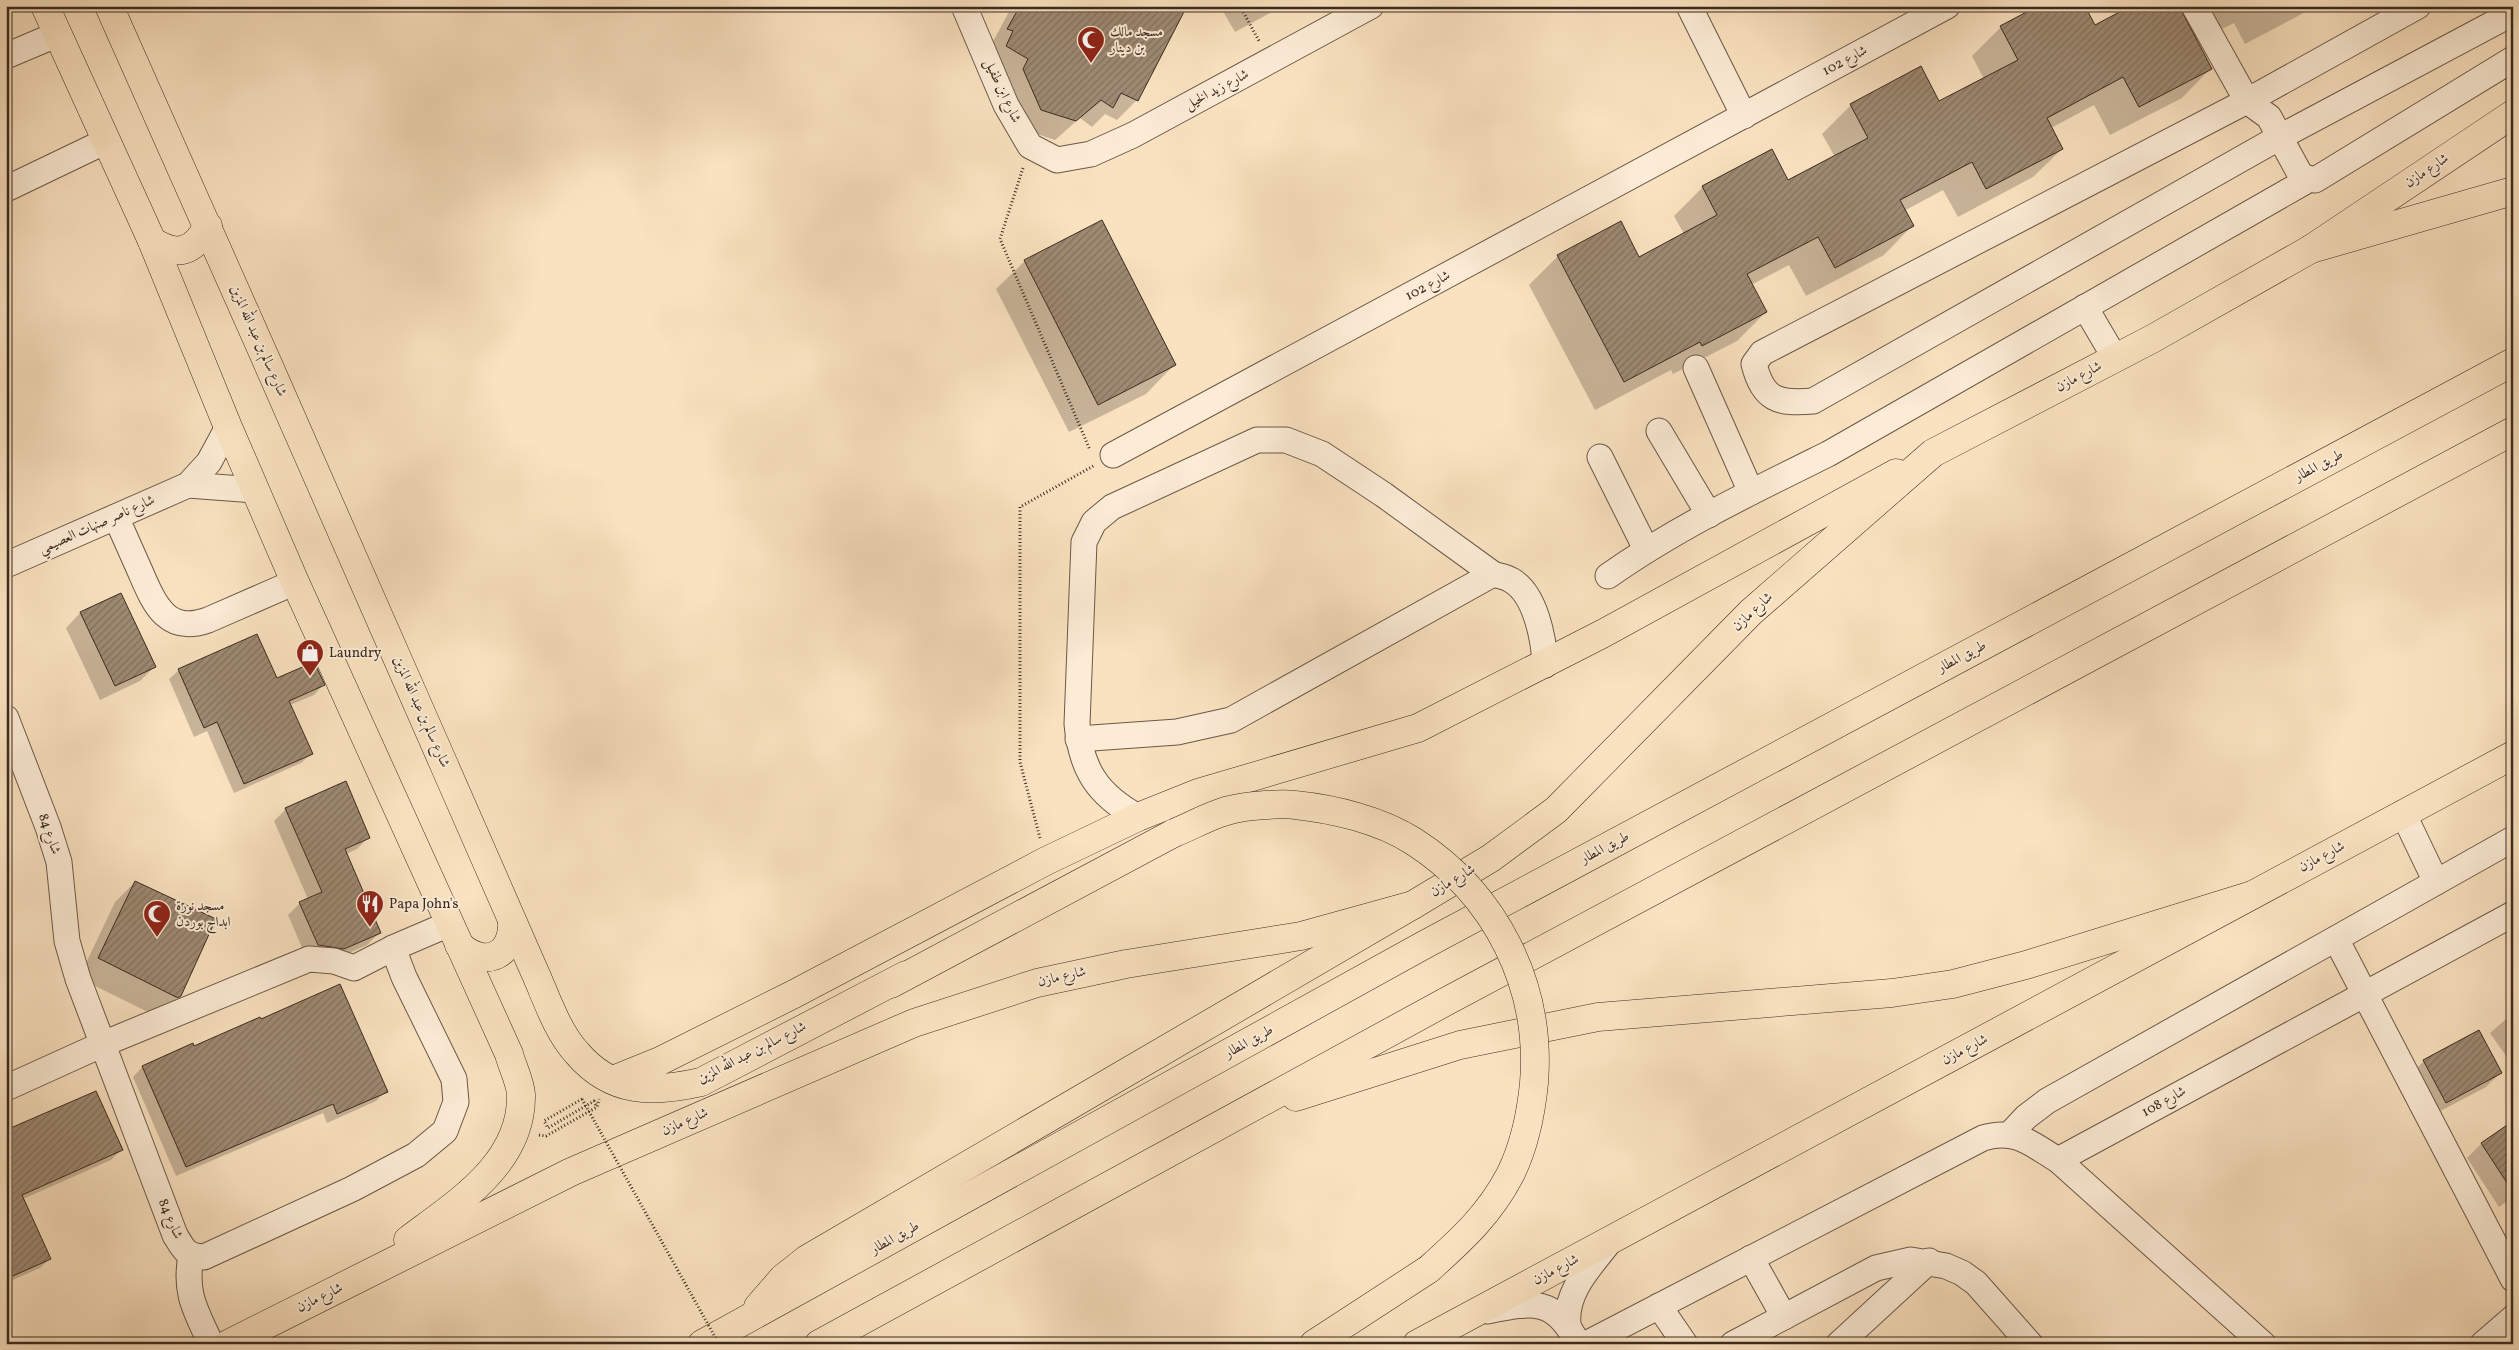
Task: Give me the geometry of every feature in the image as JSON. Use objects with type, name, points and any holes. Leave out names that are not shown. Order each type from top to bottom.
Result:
[{"type":"main road","points":[[45,6],[152,241],[255,490],[508,1054],[521,1093],[518,1130],[496,1164],[474,1190],[347,1285]]},
{"type":"main road","name":"شارع سالم بن عبد الله المزين","points":[[109,6],[208,226],[512,921],[565,1038],[578,1056],[609,1078],[633,1088],[650,1090],[676,1088],[701,1082],[906,975]]},
{"type":"main road","name":"شارع مازن","points":[[228,1344],[571,1172],[914,1023],[1037,983],[1126,964],[1301,936],[1413,905],[1491,858],[1556,810],[1751,612],[1933,453],[2115,358],[2311,249],[2513,114]]},
{"type":"main road","points":[[2311,249],[2513,191]]},
{"type":"main road","points":[[152,241],[166,250],[184,250],[200,242],[208,226]]},
{"type":"main road","name":"طريق المطار","points":[[702,1344],[1432,941],[2513,362]]},
{"type":"main road","points":[[818,1344],[1239,1114],[2513,431]]},
{"type":"main road","points":[[609,1078],[660,1061],[794,994],[1046,861],[1138,817],[1198,793],[1418,728],[1544,665],[1825,510],[1933,453]]},
{"type":"main road","name":"شارع مازن","points":[[1417,1344],[2513,755]]},
{"type":"main road","points":[[571,1172],[906,975],[1174,833],[1230,810],[1293,804],[1355,815],[1420,846],[1462,880],[1501,930],[1526,988],[1536,1051],[1531,1114],[1510,1174],[1476,1226],[1429,1269],[1314,1344]]},
{"type":"main road","points":[[1239,1114],[1460,1045],[1598,1017],[1892,993],[1953,984],[2026,965],[2252,895]]},
{"type":"main road","points":[[750,1318],[783,1278],[806,1259],[1413,905]]},
{"type":"main road","points":[[454,934],[469,954],[482,958],[496,956],[507,947],[513,935],[512,921]]},
{"type":"street","name":"شارع ابن طفيل","points":[[964,6],[1006,105],[1030,146]]},
{"type":"street","name":"شارع زيد الخيل","points":[[1030,146],[1057,160],[1091,154],[1133,135],[1371,6]]},
{"type":"street","points":[[1689,6],[1744,116]]},
{"type":"street","name":"شارع 102","points":[[1112,455],[1947,6]]},
{"type":"street","points":[[2194,6],[2247,101],[2269,116],[2301,176],[2308,180]]},
{"type":"street","points":[[2418,6],[2247,101],[1762,353],[1754,364],[1758,381],[1768,394],[1787,403],[1813,400],[2280,137],[2513,13]]},
{"type":"street","points":[[6,56],[58,34]]},
{"type":"street","points":[[1608,576],[1646,549],[1751,492],[1828,454],[2308,180],[2322,178],[2513,58]]},
{"type":"street","points":[[6,188],[106,141]]},
{"type":"street","points":[[2085,306],[2115,358]]},
{"type":"street","points":[[1696,368],[1751,492]]},
{"type":"street","name":"شارع ناصر صنهات العصيمي","points":[[6,565],[188,485],[209,462],[228,427]]},
{"type":"street","points":[[1659,431],[1709,515]]},
{"type":"street","points":[[1138,817],[1107,797],[1095,783],[1081,755],[1078,740],[1076,724],[1084,542],[1091,526],[1102,513],[1112,507],[1257,440],[1286,440],[1316,451],[1384,496],[1493,574],[1512,581],[1531,606],[1542,635],[1544,665]]},
{"type":"street","points":[[1600,457],[1646,549]]},
{"type":"street","name":"شارع ناصر صنهات العصيمي","points":[[188,485],[255,490]]},
{"type":"street","points":[[116,517],[154,602],[169,618],[178,623],[198,624],[295,582]]},
{"type":"street","points":[[1078,740],[1177,732],[1231,720],[1493,574]]},
{"type":"street","name":"شارع 84","points":[[6,718],[48,827],[59,862],[67,941],[78,979],[175,1235],[183,1249],[191,1256]]},
{"type":"street","points":[[2403,813],[2436,882]]},
{"type":"street","points":[[2010,1134],[2026,1117],[2047,1101],[2513,839]]},
{"type":"street","name":"شارع 108","points":[[2058,1160],[2513,914]]},
{"type":"street","points":[[6,1088],[103,1044],[309,959],[334,961],[354,968],[393,948],[454,934]]},
{"type":"street","points":[[2336,939],[2513,1279]]},
{"type":"street","points":[[211,1344],[188,1289],[191,1256],[204,1257],[352,1189],[416,1155],[445,1131],[456,1102],[454,1079],[404,977],[393,948]]},
{"type":"street","points":[[1586,1344],[1983,1138],[1997,1134],[2010,1134],[2022,1138],[2058,1160],[2263,1344]]},
{"type":"street","points":[[1573,1334],[1567,1310],[1570,1297],[1610,1241]]},
{"type":"street","points":[[1751,1258],[1784,1317]]},
{"type":"street","points":[[1733,1344],[1876,1268],[1911,1260],[1929,1261],[1946,1266],[1976,1283],[2030,1344]]},
{"type":"street","points":[[1839,1344],[1929,1261]]},
{"type":"street","points":[[1476,1313],[1518,1305],[1535,1305],[1560,1314],[1573,1334]]},
{"type":"street","points":[[1659,1306],[1685,1344]]},
{"type":"street","points":[[2483,1344],[2513,1318]]},
{"type":"path","points":[[1240,6],[1270,61]]},
{"type":"path","points":[[1030,146],[1000,238],[1096,464],[1020,508],[1020,762],[1046,861]]},
{"type":"path","points":[[518,1130],[546,1136],[597,1107],[609,1078]]},
{"type":"path","points":[[597,1107],[594,1101],[548,1128],[544,1121],[582,1099],[719,1344]]},
{"type":"building","name":"مسجد مالك بن دينار","points":[[1020,6],[1187,6],[1138,101],[1121,93],[1113,108],[1101,100],[1076,121],[1041,110],[1023,69],[1028,59],[1006,46],[1013,31],[1007,29]]},
{"type":"building","points":[[2038,6],[2085,6],[2095,25],[2131,6],[2179,6],[2212,69],[2139,107],[2123,77],[2047,118],[2063,149],[1986,189],[1972,162],[1900,200],[1914,226],[1835,268],[1818,237],[1747,274],[1767,312],[1702,346],[1700,342],[1624,382],[1557,255],[1621,221],[1639,257],[1717,215],[1702,186],[1772,149],[1788,180],[1868,138],[1850,104],[1921,66],[1939,101],[2018,60],[2000,26]]},
{"type":"building","points":[[1102,220],[1176,365],[1098,405],[1024,260]]},
{"type":"building","points":[[121,593],[156,667],[115,686],[80,612]]},
{"type":"building","points":[[257,634],[277,678],[314,662],[325,685],[289,701],[313,754],[244,784],[217,722],[204,728],[178,669]]},
{"type":"building","points":[[346,781],[370,838],[345,849],[381,933],[344,949],[318,945],[299,902],[322,892],[285,808]]},
{"type":"building","name":"مسجد نورة ابداح بوردن","points":[[135,881],[216,919],[181,996],[178,998],[98,958]]},
{"type":"building","points":[[340,984],[388,1092],[337,1114],[333,1104],[186,1167],[142,1066],[193,1043],[194,1046],[260,1017],[261,1019]]},
{"type":"building","points":[[2479,1030],[2502,1073],[2446,1103],[2423,1060]]},
{"type":"building","points":[[96,1091],[123,1150],[22,1195],[51,1259],[6,1279],[6,1130]]},
{"type":"building","points":[[2513,1121],[2513,1192],[2481,1143]]},
{"type":"place","name":"مسجد مالك بن دينار","points":[[1091,64]]},
{"type":"place","name":"Laundry","points":[[310,677]]},
{"type":"place","name":"Papa John's","points":[[370,928]]},
{"type":"place","name":"مسجد نورة ابداح بوردن","points":[[157,938]]}]
